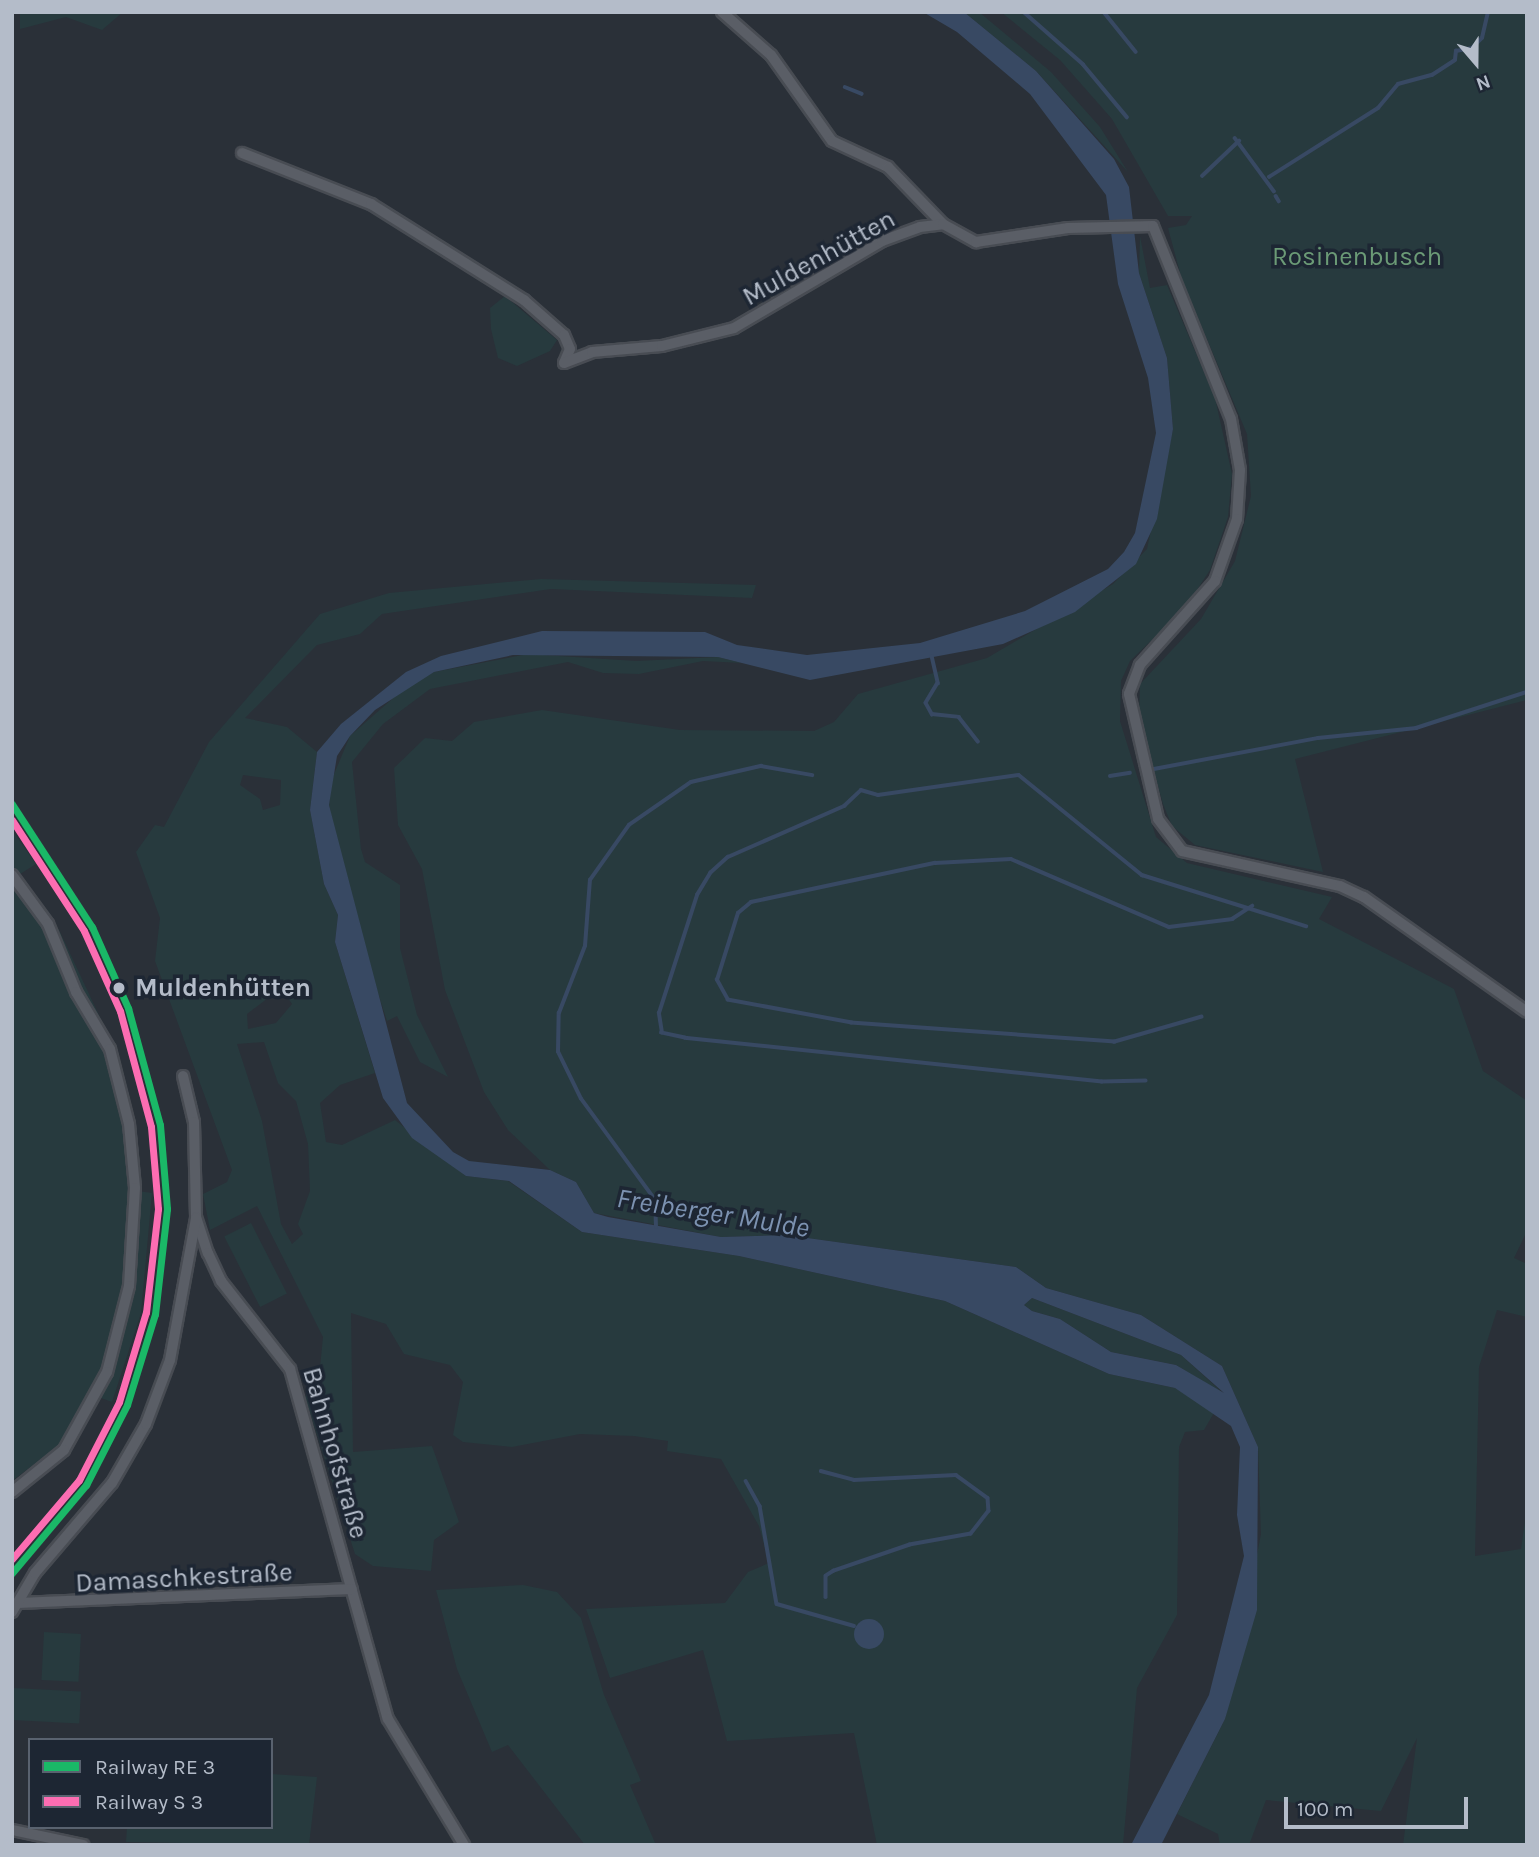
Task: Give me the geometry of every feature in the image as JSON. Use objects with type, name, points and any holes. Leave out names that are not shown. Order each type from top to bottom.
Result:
[{"type":"street","points":[[722,12],[771,55],[832,141],[888,167],[943,224],[976,242],[1093,228],[1153,226],[1231,419],[1240,470],[1237,519],[1215,581],[1140,665],[1129,694],[1129,718],[1158,818],[1182,851],[1340,886],[1364,897],[1527,1012]]},
{"type":"street","name":"Muldenhütten","points":[[243,153],[373,205],[516,295],[564,335],[570,349],[564,363],[592,352],[662,346],[734,328],[882,241],[943,224]]},
{"type":"street","points":[[12,875],[48,924],[76,992],[110,1049],[135,1188],[129,1286],[107,1373],[64,1450],[12,1492]]},
{"type":"street","name":"Bahnhofstraße","points":[[183,1076],[194,1122],[196,1217],[221,1281],[290,1369],[388,1720],[464,1845]]},
{"type":"street","points":[[15,1607],[35,1573],[112,1483],[146,1424],[170,1360],[196,1217]]},
{"type":"street","name":"Damaschkestraße","points":[[15,1607],[352,1589]]},
{"type":"street","points":[[12,1830],[83,1845]]},
{"type":"green space","points":[[20,12],[123,12],[102,30],[66,17],[20,29]]},
{"type":"green space","points":[[964,12],[979,12],[1051,72],[1100,127],[1128,172],[1036,71]]},
{"type":"green space","name":"Rosinenbusch","points":[[1001,12],[1527,12],[1527,700],[1295,759],[1323,872],[1195,845],[1172,826],[1163,804],[1139,717],[1140,684],[1201,619],[1235,561],[1251,496],[1247,434],[1182,280],[1168,228],[1186,225],[1192,216],[1168,216],[1112,119],[1060,60]]},
{"type":"green space","points":[[1140,236],[1150,288],[1167,285],[1215,398],[1232,474],[1228,517],[1210,570],[1185,608],[1130,661],[1121,681],[1120,721],[1156,837],[1187,863],[1332,897],[1319,919],[1454,989],[1483,1071],[1527,1101],[1527,1231],[1514,1258],[1527,1264],[1527,1317],[1497,1310],[1479,1367],[1475,1556],[1521,1549],[1527,1508],[1527,1845],[1403,1845],[1417,1738],[1381,1811],[1266,1800],[1249,1845],[1220,1845],[1218,1834],[1177,1814],[1225,1719],[1261,1534],[1258,1447],[1222,1366],[1141,1315],[1046,1288],[1016,1267],[786,1235],[721,1237],[594,1213],[576,1182],[550,1170],[508,1130],[484,1092],[445,990],[422,869],[398,825],[394,768],[425,738],[452,741],[474,722],[542,710],[680,730],[814,731],[834,722],[858,694],[987,658],[1113,584],[1147,549],[1173,429],[1167,358],[1139,273]]},
{"type":"green space","points":[[505,296],[557,340],[550,351],[517,366],[498,358],[491,329],[490,308]]},
{"type":"green space","points":[[541,579],[756,585],[752,598],[551,589],[382,614],[360,634],[317,645],[245,718],[287,727],[317,752],[310,810],[324,884],[338,915],[335,942],[375,1073],[340,1085],[320,1103],[326,1142],[342,1145],[395,1120],[466,1176],[508,1181],[582,1232],[739,1256],[945,1301],[1109,1374],[1175,1388],[1215,1411],[1204,1430],[1185,1432],[1179,1447],[1177,1615],[1137,1688],[1123,1845],[877,1845],[854,1733],[727,1741],[703,1650],[610,1678],[586,1609],[725,1603],[748,1572],[769,1563],[759,1526],[721,1459],[667,1451],[668,1441],[634,1436],[580,1434],[512,1447],[463,1442],[453,1435],[463,1382],[450,1365],[404,1354],[386,1324],[351,1313],[353,1452],[432,1446],[459,1522],[434,1540],[431,1571],[373,1566],[355,1554],[305,1397],[319,1378],[323,1337],[257,1206],[210,1230],[203,1194],[227,1182],[232,1170],[155,961],[160,918],[136,852],[155,825],[164,827],[209,742],[320,614],[389,593]],"holes":[[[243,775],[281,780],[280,805],[263,810],[260,799],[240,785]],[[281,988],[292,1004],[276,1023],[248,1029],[247,1014]],[[264,1042],[278,1083],[296,1101],[308,1144],[310,1191],[298,1224],[303,1234],[292,1244],[281,1224],[262,1121],[237,1044]]]},
{"type":"green space","points":[[528,654],[636,661],[718,657],[742,663],[703,661],[639,674],[603,673],[568,662],[430,689],[383,724],[352,762],[361,849],[365,862],[400,885],[400,948],[417,1015],[448,1077],[420,1062],[397,1016],[387,1021],[358,931],[329,805],[332,779],[350,736],[407,686],[434,672]]},
{"type":"green space","points":[[12,830],[36,864],[20,874],[59,930],[105,1028],[124,1081],[138,1191],[152,1193],[141,1313],[112,1402],[90,1394],[66,1440],[12,1481]]},
{"type":"green space","points":[[251,1223],[287,1293],[260,1307],[224,1237]]},
{"type":"green space","points":[[1032,1298],[1181,1355],[1224,1394],[1176,1365],[1111,1352],[1060,1319],[1032,1311],[1024,1305]]},
{"type":"green space","points":[[523,1585],[557,1592],[581,1618],[604,1695],[641,1781],[630,1785],[656,1845],[585,1845],[508,1745],[492,1752],[457,1669],[436,1590]]},
{"type":"green space","points":[[44,1632],[81,1634],[78,1682],[41,1680]]},
{"type":"green space","points":[[14,1688],[81,1692],[79,1723],[12,1720]]},
{"type":"green space","points":[[273,1774],[317,1777],[309,1845],[126,1842],[127,1829],[273,1829]]},
{"type":"water","points":[[923,12],[964,12],[1036,71],[1114,159],[1129,187],[1139,273],[1167,358],[1173,429],[1157,519],[1136,564],[1075,612],[1003,644],[810,680],[718,657],[513,655],[434,672],[375,710],[350,736],[337,756],[329,805],[407,1103],[453,1152],[469,1161],[550,1170],[576,1182],[594,1213],[608,1217],[721,1237],[786,1235],[1016,1267],[1046,1288],[1141,1315],[1222,1366],[1258,1447],[1257,1610],[1225,1719],[1161,1845],[1131,1845],[1209,1695],[1244,1556],[1237,1515],[1240,1447],[1231,1426],[1175,1388],[1109,1374],[945,1301],[739,1256],[582,1232],[509,1181],[466,1176],[412,1138],[383,1098],[335,942],[338,915],[324,884],[310,810],[317,752],[341,724],[406,672],[441,656],[542,631],[705,632],[737,645],[807,655],[920,643],[1025,611],[1108,569],[1124,552],[1135,533],[1156,433],[1148,378],[1118,284],[1106,195],[1030,94],[957,32]],"holes":[[[1032,1298],[1181,1355],[1224,1393],[1176,1365],[1111,1352],[1060,1319],[1032,1311],[1024,1305]]]},
{"type":"water","points":[[869,1619],[880,1623],[884,1634],[880,1645],[869,1649],[858,1645],[854,1634],[858,1623]]},
{"type":"waterway","points":[[1024,12],[1083,64],[1127,117]]},
{"type":"waterway","points":[[1104,12],[1136,52]]},
{"type":"waterway","points":[[1269,177],[1378,108],[1398,84],[1432,75],[1455,60],[1456,51],[1472,48],[1482,38],[1488,12]]},
{"type":"waterway","points":[[845,87],[862,94]]},
{"type":"waterway","points":[[1235,138],[1274,191]]},
{"type":"waterway","points":[[1202,176],[1239,141]]},
{"type":"waterway","points":[[1276,196],[1279,201]]},
{"type":"waterway","points":[[932,656],[938,683],[926,703],[932,714],[959,717],[978,741]]},
{"type":"waterway","points":[[1154,769],[1318,738],[1416,728],[1527,692]]},
{"type":"waterway","name":"Freiberger Mulde","points":[[656,1227],[655,1200],[581,1099],[558,1052],[559,1013],[585,946],[590,880],[629,825],[691,782],[761,766],[812,775]]},
{"type":"waterway","points":[[1110,776],[1130,773]]},
{"type":"waterway","points":[[1146,1081],[1102,1082],[685,1038],[662,1033],[659,1013],[697,895],[710,873],[728,857],[844,806],[861,790],[878,795],[1019,775],[1142,875],[1306,926]]},
{"type":"waterway","points":[[1202,1017],[1115,1042],[852,1023],[728,1000],[717,980],[738,913],[751,902],[935,863],[1011,859],[1169,927],[1232,919],[1252,906]]},
{"type":"waterway","points":[[821,1471],[854,1480],[956,1475],[988,1498],[989,1511],[971,1534],[910,1545],[834,1571],[826,1576],[826,1597]]},
{"type":"waterway","points":[[746,1481],[760,1506],[777,1604],[854,1626]]},
{"type":"transit line","points":[[12,804],[92,927],[128,1008],[160,1125],[167,1209],[155,1314],[127,1405],[86,1485],[12,1573]]},
{"type":"transit line","points":[[12,820],[84,931],[120,1011],[151,1127],[158,1209],[146,1312],[119,1402],[79,1480],[12,1559]]},
{"type":"place","name":"Muldenhütten","points":[[119,988]]}]
